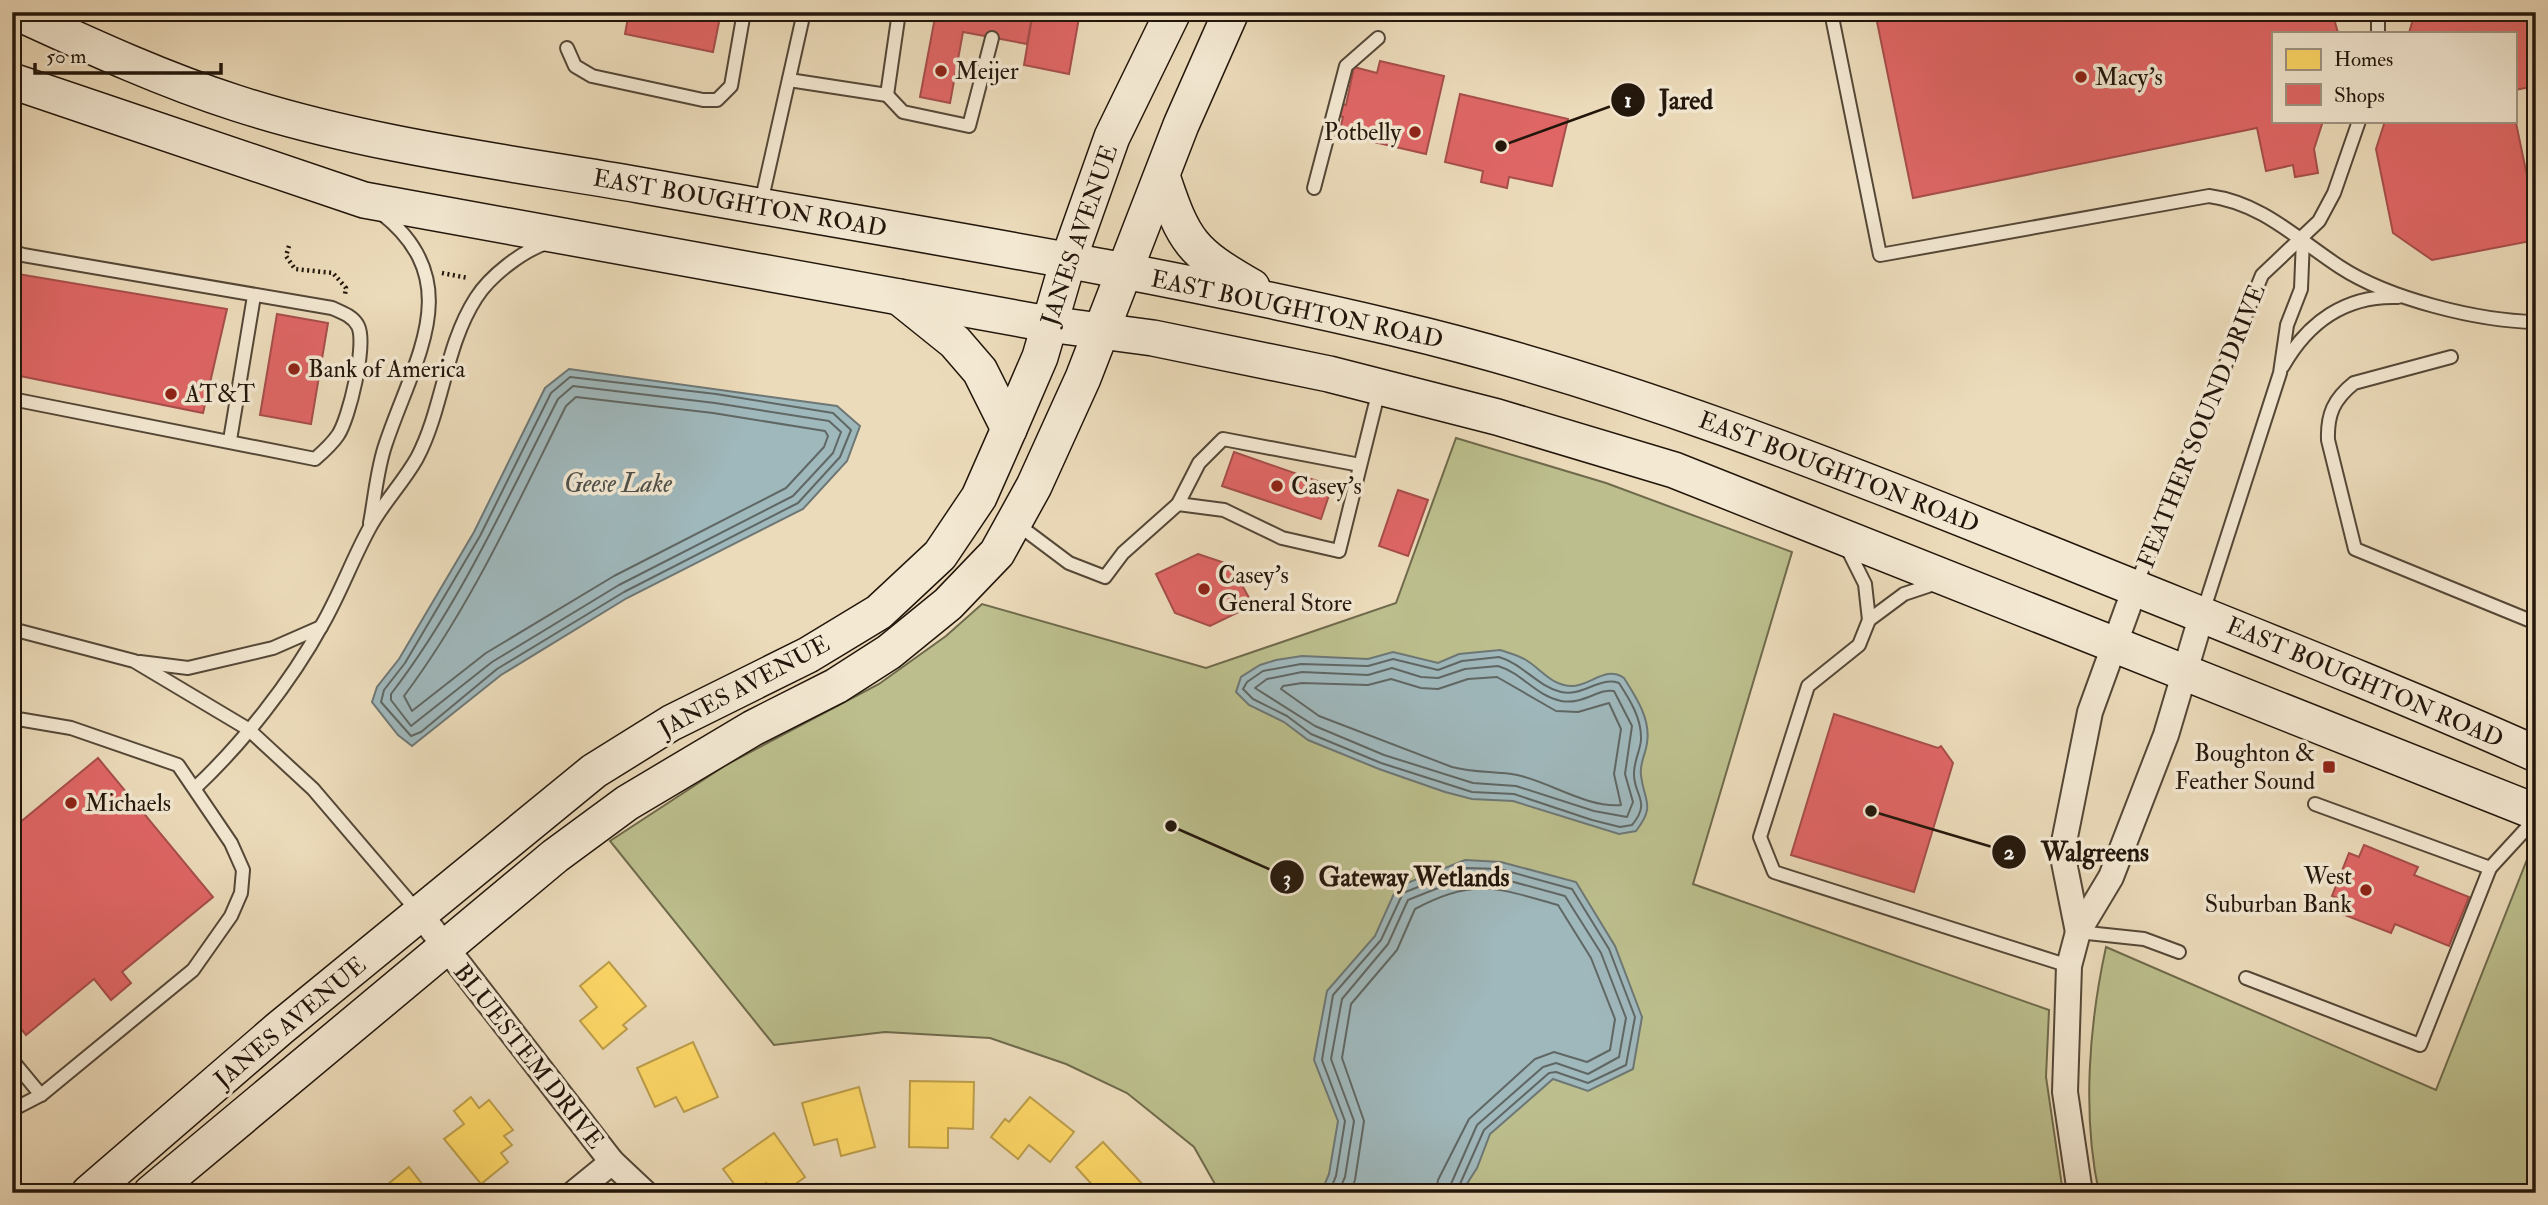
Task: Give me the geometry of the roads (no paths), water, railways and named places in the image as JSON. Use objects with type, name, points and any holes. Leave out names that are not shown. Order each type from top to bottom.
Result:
[{"type":"main road","name":"EAST BOUGHTON ROAD","points":[[16,12],[113,56],[237,104],[386,141],[1126,271],[1396,328],[1530,363],[1700,418],[1869,481],[2202,614],[2536,754]]},
{"type":"main road","name":"JANES AVENUE","points":[[89,1193],[280,1028],[594,771],[671,723],[808,655],[880,612],[940,555],[979,497],[1040,357],[1068,261],[1112,136],[1173,12]]},
{"type":"main road","name":"JANES AVENUE","points":[[151,1193],[555,856],[627,803],[753,728],[836,686],[889,652],[958,594],[997,553],[1034,486],[1126,271],[1162,176],[1231,12]]},
{"type":"main road","points":[[12,81],[365,200],[561,237],[896,294],[1048,324],[1153,338],[1380,387],[1497,417],[1674,470],[2115,642],[2536,812]]},
{"type":"main road","points":[[1162,176],[1178,225],[1191,245],[1210,263],[1282,304]]},
{"type":"main road","points":[[896,294],[954,342],[980,371],[1009,429]]},
{"type":"street","name":"FEATHER SOUND DRIVE","points":[[2078,932],[2062,852],[2090,712],[2135,588]]},
{"type":"street","name":"FEATHER SOUND DRIVE","points":[[2080,1193],[2065,1092],[2069,966],[2078,932],[2111,877],[2166,735],[2202,614]]},
{"type":"street","name":"BLUESTEM DRIVE","points":[[420,914],[612,1162],[645,1193]]},
{"type":"street","points":[[574,1193],[612,1162]]},
{"type":"lane","points":[[567,48],[575,66],[592,76],[703,100],[717,100],[731,86],[744,12]]},
{"type":"lane","points":[[760,207],[804,12]]},
{"type":"lane","points":[[887,95],[899,12]]},
{"type":"lane","points":[[1831,12],[1880,256],[2210,196],[2233,199],[2252,207],[2303,239],[2341,268],[2411,298],[2447,310],[2536,322]]},
{"type":"lane","points":[[2378,12],[2378,32]]},
{"type":"lane","points":[[789,80],[887,95],[903,112],[970,126],[992,38]]},
{"type":"lane","points":[[1314,188],[1346,66],[1378,38]]},
{"type":"lane","points":[[2303,239],[2319,221],[2334,193],[2359,122]]},
{"type":"lane","points":[[365,200],[398,227],[417,251],[430,283],[428,326],[384,447],[369,527]]},
{"type":"lane","points":[[195,788],[226,760],[321,626],[369,527],[417,457],[462,325],[475,299],[485,286],[534,247],[561,237]]},
{"type":"lane","name":"FEATHER SOUND DRIVE","points":[[2202,614],[2280,373],[2287,324],[2301,289],[2303,239]]},
{"type":"lane","name":"FEATHER SOUND DRIVE","points":[[2135,588],[2262,275],[2303,239]]},
{"type":"lane","points":[[12,251],[340,312],[358,325],[363,342],[360,362],[339,434],[315,459],[230,440],[12,399]]},
{"type":"lane","points":[[230,440],[254,296]]},
{"type":"lane","points":[[2280,373],[2296,344],[2319,321],[2347,304],[2379,296],[2411,298]]},
{"type":"lane","points":[[2451,357],[2354,383],[2341,394],[2332,408],[2327,423],[2328,440],[2355,549],[2536,623]]},
{"type":"lane","points":[[1178,504],[1224,510],[1282,538],[1339,551],[1380,387]]},
{"type":"lane","points":[[1014,522],[1069,563],[1105,577],[1123,553],[1178,504],[1199,463],[1223,439],[1360,465]]},
{"type":"lane","points":[[1841,537],[1864,584],[1869,620],[1859,645],[1808,686],[1760,837],[1773,873],[2069,966]]},
{"type":"lane","points":[[1869,620],[1904,594],[1948,579]]},
{"type":"lane","points":[[12,629],[134,661],[188,668],[273,648],[321,626]]},
{"type":"lane","points":[[134,661],[248,729],[313,789],[420,914]]},
{"type":"lane","points":[[12,718],[71,728],[178,765],[231,843],[243,870],[241,893],[231,916],[193,970],[41,1095],[12,1110]]},
{"type":"lane","points":[[2315,803],[2490,868]]},
{"type":"lane","points":[[2246,978],[2420,1045],[2490,868],[2536,818]]},
{"type":"lane","points":[[2078,932],[2144,939],[2179,952]]},
{"type":"lane","points":[[12,1060],[41,1095]]},
{"type":"water","name":"Geese Lake","points":[[569,369],[837,406],[860,426],[847,461],[803,509],[627,598],[501,675],[412,746],[398,735],[372,702],[377,687],[399,659],[474,532],[545,388]]},
{"type":"water","points":[[1500,650],[1523,658],[1553,680],[1565,685],[1579,685],[1611,674],[1624,678],[1642,709],[1648,734],[1641,771],[1647,809],[1636,831],[1619,834],[1513,801],[1472,799],[1445,792],[1308,740],[1284,722],[1249,705],[1236,692],[1241,677],[1260,665],[1276,660],[1302,656],[1368,659],[1393,652],[1438,663],[1459,654]]},
{"type":"water","points":[[1465,860],[1501,862],[1576,882],[1615,946],[1642,1017],[1633,1069],[1588,1091],[1553,1079],[1490,1134],[1477,1168],[1461,1193],[1321,1193],[1329,1174],[1338,1121],[1314,1060],[1327,991],[1375,936],[1397,887]]},
{"type":"place","name":"Meijer","points":[[941,71]]},
{"type":"place","name":"Macy's","points":[[2081,77]]},
{"type":"place","name":"Potbelly","points":[[1415,132]]},
{"type":"place","name":"Jared","points":[[1501,146]]},
{"type":"place","name":"Bank of America","points":[[294,369]]},
{"type":"place","name":"AT&T","points":[[171,394]]},
{"type":"place","name":"Casey's","points":[[1277,486]]},
{"type":"place","name":"Casey's General Store","points":[[1204,589]]},
{"type":"place","name":"Boughton & Feather Sound","points":[[2329,767]]},
{"type":"place","name":"Michaels","points":[[71,803]]},
{"type":"place","name":"Walgreens","points":[[1871,811]]},
{"type":"place","name":"Gateway Wetlands","points":[[1171,826]]},
{"type":"place","name":"West Suburban Bank","points":[[2366,890]]}]
